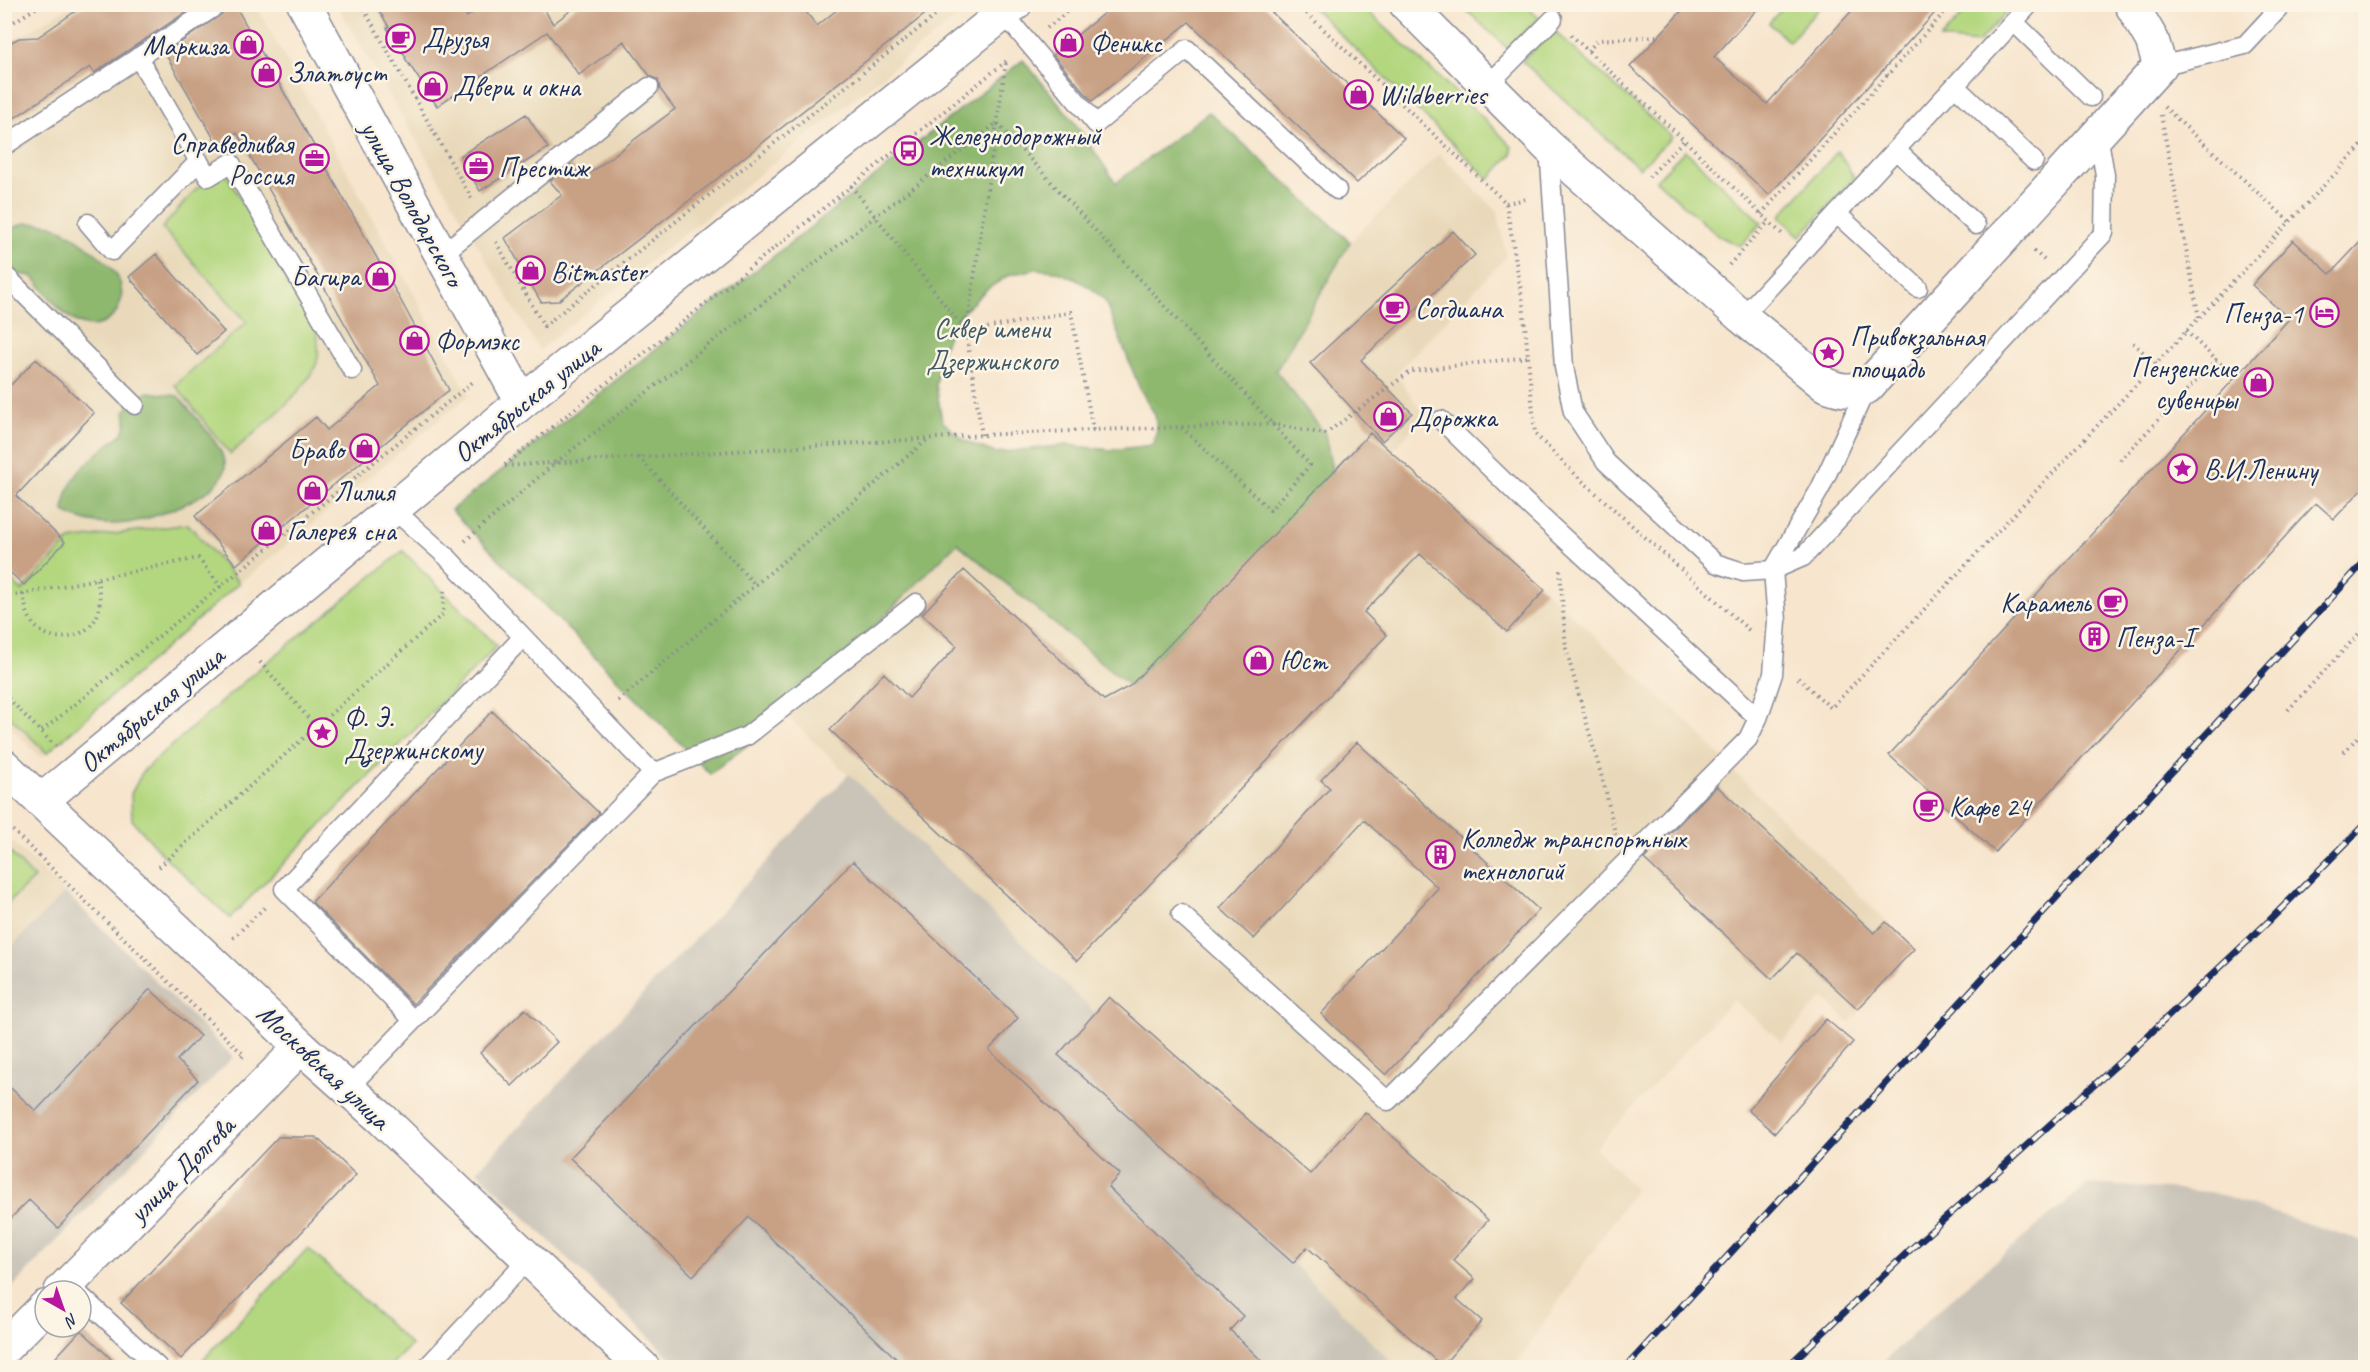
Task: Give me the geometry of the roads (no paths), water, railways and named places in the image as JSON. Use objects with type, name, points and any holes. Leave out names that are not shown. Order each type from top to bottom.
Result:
[{"type":"street","name":"улица Володарского","points":[[304,4],[522,402]]},
{"type":"street","points":[[1406,4],[1549,147],[1708,288],[1824,384],[1838,390],[1852,391],[1867,387],[2160,66],[2152,40],[2131,4]]},
{"type":"street","name":"Октябрьская улица","points":[[41,801],[522,402],[1009,9]]},
{"type":"street","name":"Московская улица","points":[[4,766],[643,1368]]},
{"type":"street","name":"улица Долгова","points":[[82,1279],[301,1047]]},
{"type":"street","points":[[4,1348],[33,1319]]},
{"type":"lane","points":[[4,146],[219,4]]},
{"type":"lane","points":[[1742,317],[2030,4]]},
{"type":"lane","points":[[2160,66],[2245,45],[2283,4]]},
{"type":"lane","points":[[1009,9],[1028,44],[1096,124],[1187,49],[1337,190]]},
{"type":"lane","points":[[1487,86],[1552,19]]},
{"type":"lane","points":[[2014,22],[2091,97]]},
{"type":"lane","points":[[138,57],[208,177],[231,163],[352,370]]},
{"type":"lane","points":[[1955,86],[2034,161]]},
{"type":"lane","points":[[441,255],[649,87]]},
{"type":"lane","points":[[1549,147],[1564,367],[1573,411],[1606,462],[1715,563],[1743,572],[1773,570],[1803,557],[2104,233],[2106,175],[2098,134]]},
{"type":"lane","points":[[1896,150],[1976,225]]},
{"type":"lane","points":[[88,223],[112,251],[199,162]]},
{"type":"lane","points":[[1837,214],[1918,288]]},
{"type":"lane","points":[[4,277],[6,276],[135,405]]},
{"type":"lane","points":[[1181,914],[1388,1101],[1748,739],[1773,674],[1777,621],[1773,570],[1820,489],[1867,387]]},
{"type":"lane","points":[[1441,420],[1758,718]]},
{"type":"lane","points":[[393,509],[447,557],[652,773]]},
{"type":"lane","points":[[348,1088],[652,773],[747,736],[916,603]]},
{"type":"lane","points":[[413,1020],[284,889],[523,637]]},
{"type":"lane","points":[[426,1368],[528,1258]]},
{"type":"lane","points":[[93,1310],[159,1368]]},
{"type":"railway","points":[[1625,1368],[2366,560]]},
{"type":"railway","points":[[1786,1368],[1912,1248],[2121,1061],[2269,921],[2366,823]]},
{"type":"place","name":"Друзья","points":[[401,38]]},
{"type":"place","name":"Феникс","points":[[1069,42]]},
{"type":"place","name":"Маркиза","points":[[249,45]]},
{"type":"place","name":"Златоуст","points":[[266,72]]},
{"type":"place","name":"Двери и окна","points":[[432,86]]},
{"type":"place","name":"Wildberries","points":[[1358,94]]},
{"type":"place","name":"Железнодорожный техникум","points":[[908,151]]},
{"type":"place","name":"Справедливая Россия","points":[[314,159]]},
{"type":"place","name":"Престиж","points":[[478,167]]},
{"type":"place","name":"Bitmaster","points":[[530,271]]},
{"type":"place","name":"Багира","points":[[381,276]]},
{"type":"place","name":"Согдиана","points":[[1394,308]]},
{"type":"place","name":"Пенза-1","points":[[2324,313]]},
{"type":"place","name":"Формэкс","points":[[414,340]]},
{"type":"place","name":"Привокзальная площадь","points":[[1829,352]]},
{"type":"place","name":"Пензенские сувениры","points":[[2258,383]]},
{"type":"place","name":"Дорожка","points":[[1389,417]]},
{"type":"place","name":"Браво","points":[[365,449]]},
{"type":"place","name":"В.И.Ленину","points":[[2183,469]]},
{"type":"place","name":"Лилия","points":[[313,491]]},
{"type":"place","name":"Галерея сна","points":[[266,530]]},
{"type":"place","name":"Карамель","points":[[2112,602]]},
{"type":"place","name":"Пенза-I","points":[[2095,637]]},
{"type":"place","name":"Юст","points":[[1259,660]]},
{"type":"place","name":"Ф. Э. Дзержинскому","points":[[323,733]]},
{"type":"place","name":"Кафе 24","points":[[1928,806]]},
{"type":"place","name":"Колледж транспортных технологий","points":[[1440,854]]},
{"type":"park label","name":"Сквер имени Дзержинского","points":[[992,344]]}]
